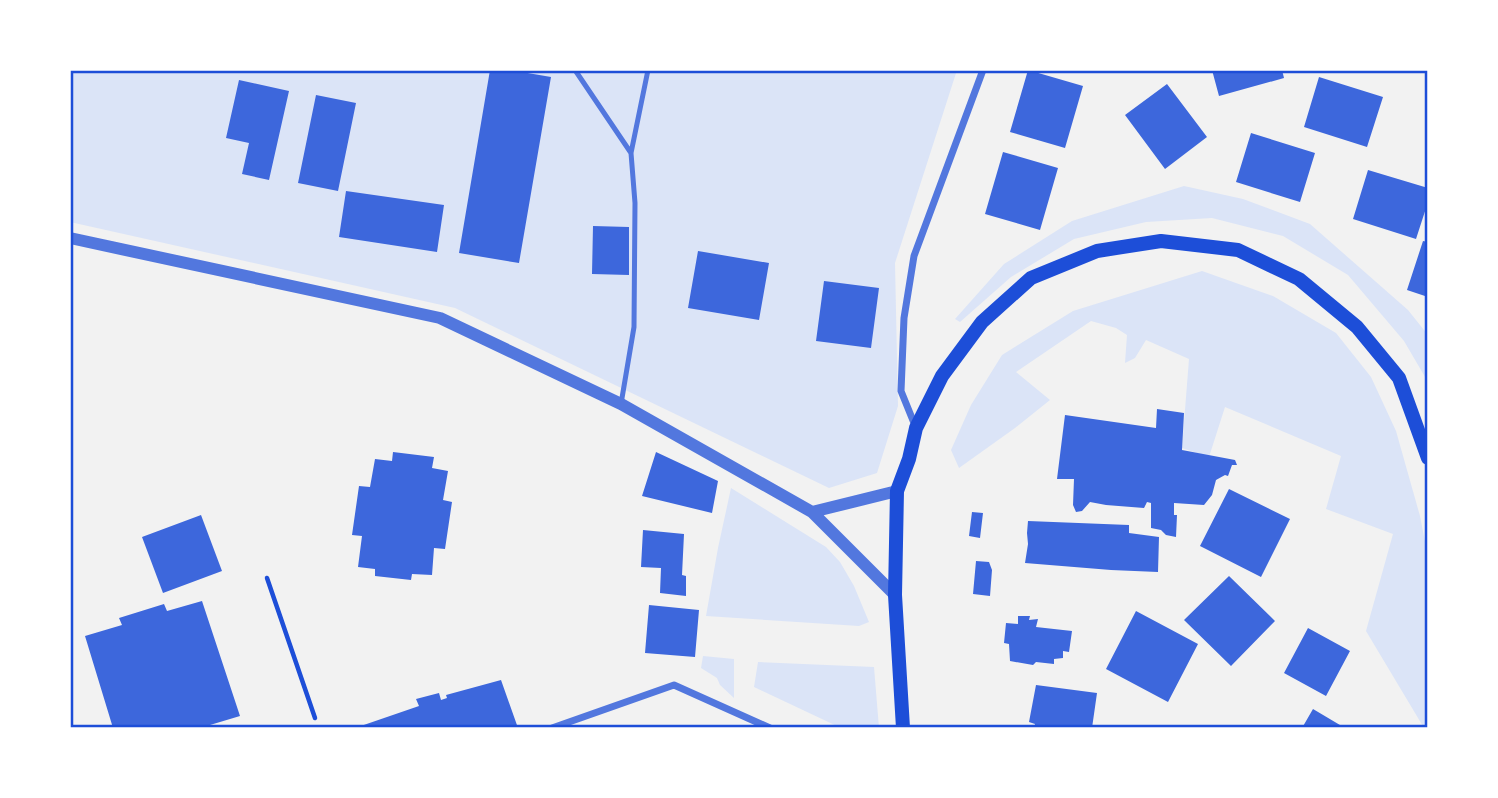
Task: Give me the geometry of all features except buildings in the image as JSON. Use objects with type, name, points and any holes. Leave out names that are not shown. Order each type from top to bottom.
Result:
[{"type":"main road","points":[[903,728],[895,595],[897,491],[909,459],[916,428],[942,376],[982,322],[1031,278],[1097,251],[1161,241],[1238,250],[1300,279],[1357,327],[1399,378],[1428,458]]},
{"type":"street","points":[[916,428],[901,391],[904,318],[914,256],[983,70]]},
{"type":"street","points":[[70,238],[440,318],[621,404],[812,512],[895,595]]},
{"type":"street","points":[[812,512],[897,491]]},
{"type":"street","points":[[552,728],[674,685],[770,728]]},
{"type":"lane","points":[[575,70],[631,153]]},
{"type":"lane","points":[[621,404],[634,327],[635,203],[631,153],[648,70]]},
{"type":"path","points":[[267,578],[314,718]]},
{"type":"shaded area","points":[[70,70],[957,70],[895,263],[898,406],[877,473],[829,488],[455,308],[70,222]]},
{"type":"shaded area","points":[[1184,186],[1243,199],[1310,224],[1408,310],[1428,335],[1428,382],[1404,341],[1348,275],[1283,236],[1212,218],[1146,222],[1074,239],[1011,277],[960,322],[955,319],[1004,264],[1072,221]]},
{"type":"shaded area","points":[[1202,271],[1273,296],[1336,333],[1371,377],[1396,431],[1420,516],[1428,557],[1428,728],[1424,728],[1366,631],[1393,534],[1326,509],[1341,456],[1225,407],[1209,457],[1182,448],[1189,359],[1146,340],[1135,358],[1125,363],[1127,335],[1116,328],[1091,321],[1016,372],[1050,400],[959,468],[951,450],[971,405],[1002,355],[1073,311]]},
{"type":"shaded area","points":[[731,488],[826,547],[840,562],[854,586],[869,622],[859,626],[706,616]]},
{"type":"shaded area","points":[[703,656],[734,659],[734,698],[720,685],[717,678],[701,668]]},
{"type":"shaded area","points":[[758,662],[874,667],[879,728],[841,728],[754,687]]}]
